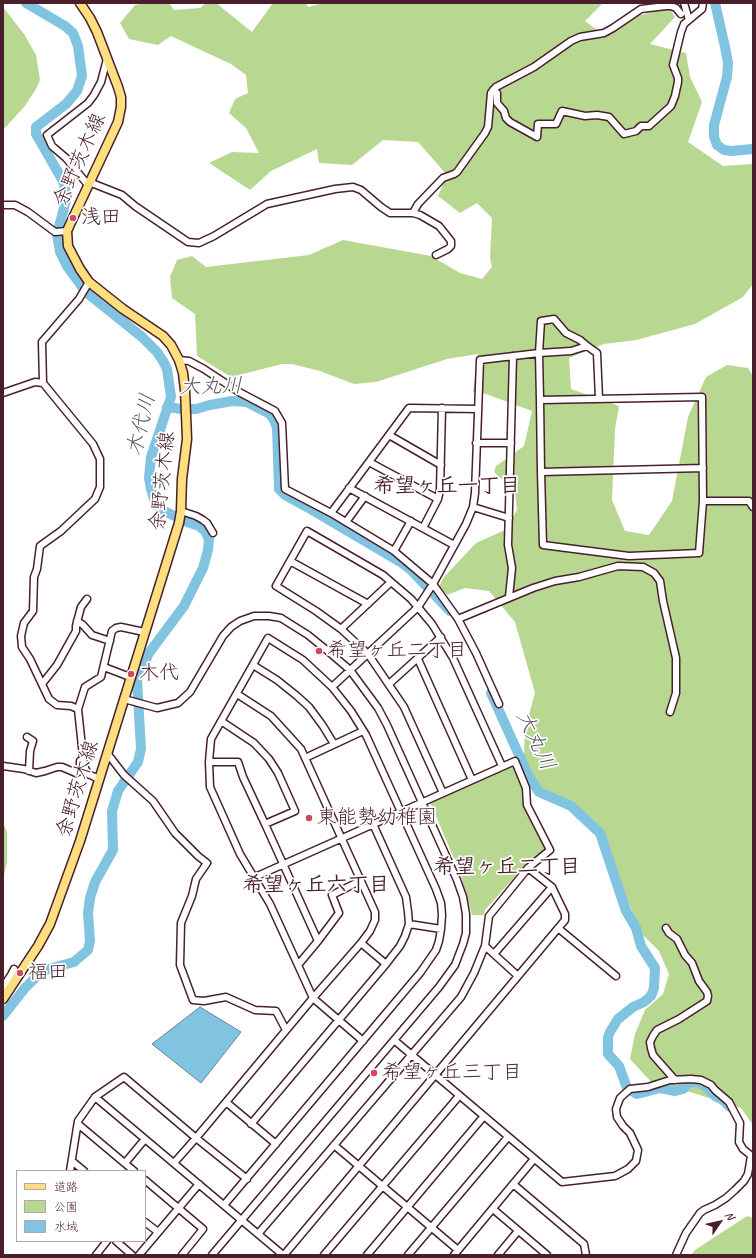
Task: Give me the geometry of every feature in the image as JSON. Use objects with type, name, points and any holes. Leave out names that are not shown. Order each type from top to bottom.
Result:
[{"type":"main road","name":"余野茨木線","points":[[3,999],[38,946],[50,924],[80,841],[107,753],[126,699],[130,677],[180,516],[182,479],[187,439],[183,373],[179,360],[171,345],[162,336],[123,309],[89,282],[73,258],[68,246],[68,231],[88,183],[118,122],[121,107],[121,97],[107,59],[90,18],[80,3]]},
{"type":"street","points":[[684,3],[690,20]]},
{"type":"street","points":[[493,90],[497,93],[497,103],[504,111],[506,118],[510,122],[536,137],[538,124],[556,124],[562,111],[585,116],[609,116],[624,134],[636,131],[641,126],[649,126],[671,106],[678,82],[673,65],[681,32],[684,24],[702,10],[703,3]]},
{"type":"street","points":[[413,213],[418,204],[443,178],[458,172],[485,133],[488,127],[491,93],[496,87],[534,67],[570,41],[580,37],[604,33],[641,8],[666,6],[676,8],[681,14]]},
{"type":"street","points":[[107,59],[101,82],[88,103],[47,135],[52,146],[66,158],[88,183],[122,196],[188,242],[199,243],[214,236],[267,204],[335,188],[353,187],[361,190],[380,207],[390,213],[413,213],[420,215],[439,226],[450,241],[451,246],[436,255]]},
{"type":"street","points":[[3,205],[15,205],[28,212],[55,232],[68,231]]},
{"type":"street","points":[[78,709],[71,706],[57,705],[49,699],[30,658],[22,648],[21,636],[24,623],[33,611],[34,577],[37,569],[40,546],[61,531],[95,499],[100,487],[100,459],[93,444],[43,383],[42,342],[79,299],[89,282]]},
{"type":"street","points":[[540,400],[702,397],[703,501],[699,553],[629,556],[543,544],[539,353],[541,322],[554,320],[566,333],[580,340],[597,353],[599,398]]},
{"type":"street","points":[[332,687],[418,607],[431,587],[466,524],[473,507],[475,493],[480,360],[571,351],[586,346]]},
{"type":"street","points":[[509,597],[512,568],[508,545],[513,356]]},
{"type":"street","points":[[179,360],[189,362],[204,369],[239,392],[275,411],[282,422],[285,489],[331,513],[394,550],[431,587],[458,619],[476,653],[499,704]]},
{"type":"street","points":[[3,393],[35,382],[43,383]]},
{"type":"street","points":[[331,513],[408,408],[478,409]]},
{"type":"street","points":[[423,528],[438,499],[440,490],[442,408]]},
{"type":"street","points":[[389,435],[441,465]]},
{"type":"street","points":[[476,443],[511,443]]},
{"type":"street","points":[[369,462],[438,499]]},
{"type":"street","points":[[541,472],[703,468]]},
{"type":"street","points":[[350,488],[454,545]]},
{"type":"street","points":[[346,522],[365,496]]},
{"type":"street","points":[[703,501],[749,501],[753,507]]},
{"type":"street","points":[[473,507],[509,518]]},
{"type":"street","points":[[180,516],[196,516],[207,523],[213,533]]},
{"type":"street","points":[[394,550],[411,521]]},
{"type":"street","points":[[443,793],[407,712],[368,654],[342,629],[276,586],[307,531],[383,576],[411,599],[418,607],[441,637],[453,658],[502,766]]},
{"type":"street","points":[[290,561],[368,604]]},
{"type":"street","points":[[458,619],[509,597],[555,581],[579,577],[618,566],[643,567],[654,572],[660,582],[676,658],[676,693],[670,712]]},
{"type":"street","points":[[342,629],[391,582]]},
{"type":"street","points":[[42,684],[67,649],[76,632],[81,607],[87,599]]},
{"type":"street","points":[[126,699],[156,708],[167,707],[178,703],[185,698],[196,684],[223,636],[231,627],[240,621],[254,616],[281,618],[308,635],[350,670],[378,708],[457,880],[463,897],[466,914],[466,933],[463,944],[455,965],[439,987],[212,1255]]},
{"type":"street","points":[[77,621],[92,635],[110,641]]},
{"type":"street","points":[[99,779],[88,774],[84,766],[78,709],[85,687],[101,677],[112,631],[121,627],[144,632]]},
{"type":"street","points":[[389,684],[441,637]]},
{"type":"street","points":[[224,1205],[247,1179],[276,1144],[363,1041],[420,973],[436,950],[441,929],[441,903],[436,889],[363,731],[351,711],[332,687],[303,660],[268,638],[211,739],[209,762],[210,787],[240,854],[270,904],[313,998],[363,1041]]},
{"type":"street","points":[[418,659],[472,780]]},
{"type":"street","points":[[253,665],[277,680],[309,707],[334,744]]},
{"type":"street","points":[[104,667],[130,677]]},
{"type":"street","points":[[174,1164],[361,943],[373,924],[375,912],[301,749],[271,716],[237,694]]},
{"type":"street","points":[[221,720],[254,743],[269,759],[278,773],[294,811],[265,824]]},
{"type":"street","points":[[305,758],[363,731]]},
{"type":"street","points":[[26,737],[33,741],[30,751],[29,771]]},
{"type":"street","points":[[3,766],[36,773],[62,767],[76,773],[80,771],[82,749]]},
{"type":"street","points":[[107,753],[128,779],[153,801],[175,833],[207,863],[196,879],[192,896],[181,924],[180,965],[193,1000],[204,1001],[226,997],[255,1010],[276,1011],[286,1030]]},
{"type":"street","points":[[255,877],[515,760],[526,788],[527,805],[550,850],[528,868],[489,916],[485,946],[474,974],[461,997],[258,1234]]},
{"type":"street","points":[[209,762],[238,762],[318,941]]},
{"type":"street","points":[[251,1124],[338,1019],[386,964],[400,946],[405,936],[408,924],[406,897],[373,824]]},
{"type":"street","points":[[95,1097],[284,1255],[565,920],[565,914],[552,887],[528,868]]},
{"type":"street","points":[[298,965],[339,913],[332,895],[360,881]]},
{"type":"street","points":[[494,954],[552,887]]},
{"type":"street","points":[[408,924],[441,929]]},
{"type":"street","points":[[558,928],[616,976]]},
{"type":"street","points":[[666,928],[669,933],[677,939],[685,955],[692,963],[699,981],[707,992],[708,996],[706,1001],[679,1019],[657,1030],[650,1042],[653,1055],[675,1080]]},
{"type":"street","points":[[361,943],[386,964]]},
{"type":"street","points":[[485,946],[518,976]]},
{"type":"street","points":[[3,987],[14,968]]},
{"type":"street","points":[[394,1040],[562,1182],[615,1176],[628,1169],[636,1161],[638,1150],[630,1133],[617,1117],[616,1109],[620,1098],[629,1090],[648,1087],[670,1080],[701,1080],[711,1085],[729,1102],[740,1123],[739,1142],[743,1149],[752,1157],[748,1174],[744,1181],[726,1198],[700,1213],[686,1233],[676,1255]]},
{"type":"street","points":[[70,1170],[78,1121],[95,1097],[124,1077],[247,1179]]},
{"type":"street","points":[[324,1255],[459,1096]]},
{"type":"street","points":[[226,1102],[276,1144]]},
{"type":"street","points":[[367,1255],[484,1116]]},
{"type":"street","points":[[78,1124],[133,1170]]},
{"type":"street","points":[[408,1255],[508,1137]]},
{"type":"street","points":[[125,1163],[145,1139]]},
{"type":"street","points":[[334,1145],[432,1228],[456,1253],[534,1159]]},
{"type":"street","points":[[72,1161],[83,1170]]},
{"type":"street","points":[[146,1181],[203,1230],[182,1255]]},
{"type":"street","points":[[139,1255],[199,1184]]},
{"type":"street","points":[[513,1184],[584,1244],[586,1255]]},
{"type":"street","points":[[493,1209],[544,1254]]},
{"type":"street","points":[[146,1223],[158,1232]]},
{"type":"street","points":[[498,1255],[518,1231]]},
{"type":"street","points":[[96,1255],[106,1242]]},
{"type":"street","points":[[117,1242],[132,1255]]},
{"type":"green space","points":[[144,3],[169,3],[174,10],[200,8],[206,3],[216,3],[252,32],[273,3],[306,3],[308,7],[323,3],[603,3],[585,21],[601,33],[637,16],[669,8],[675,17],[650,44],[686,53],[690,77],[702,102],[688,142],[723,166],[753,164],[753,284],[743,297],[695,324],[636,340],[604,344],[569,358],[571,389],[619,406],[615,429],[612,500],[625,531],[649,535],[672,501],[688,417],[706,377],[727,365],[748,368],[753,376],[753,1125],[741,1108],[690,1092],[654,1085],[630,1059],[635,1034],[645,1010],[663,994],[669,974],[659,951],[641,933],[617,876],[600,841],[584,820],[523,780],[525,729],[535,693],[515,622],[489,591],[465,588],[447,595],[439,586],[444,577],[476,543],[505,530],[517,510],[515,491],[494,472],[496,466],[524,446],[532,411],[486,394],[473,392],[478,354],[447,359],[376,382],[354,384],[320,371],[292,364],[282,364],[231,377],[197,356],[195,314],[172,298],[170,277],[177,260],[192,256],[206,267],[309,255],[343,240],[431,256],[460,273],[482,279],[492,267],[490,258],[492,218],[477,203],[460,213],[438,196],[447,175],[418,142],[383,140],[352,165],[319,163],[317,149],[271,171],[250,190],[209,163],[232,152],[259,153],[246,128],[229,113],[235,99],[248,93],[246,75],[231,64],[171,36],[158,45],[129,39],[120,23],[135,5]]},
{"type":"green space","points":[[3,7],[24,34],[36,55],[40,80],[25,106],[3,130]]},
{"type":"green space","points":[[512,764],[524,788],[524,803],[526,809],[545,847],[544,850],[527,863],[485,910],[484,915],[472,915],[461,875],[430,802]]},
{"type":"green space","points":[[3,822],[7,832],[7,862],[3,880]]},
{"type":"green space","points":[[747,1216],[753,1218],[753,1255],[691,1255],[695,1250]]},
{"type":"water","points":[[200,1007],[241,1032],[201,1083],[152,1044]]},
{"type":"waterway","name":"木代川","points":[[3,1016],[25,988],[35,978],[48,969],[74,962],[88,950],[90,941],[88,913],[90,898],[95,882],[113,850],[112,811],[118,791],[138,762],[141,749],[137,679],[149,653],[184,606],[203,568],[208,550],[209,539],[205,531],[199,526],[160,509],[154,499],[151,489],[149,478],[151,457],[171,397],[167,369],[163,361],[157,352],[142,337],[86,292],[67,266],[60,252],[57,234],[67,197],[63,181],[36,134],[36,127],[66,104],[77,91],[82,76],[78,46],[73,33],[65,26],[26,3]]},
{"type":"waterway","points":[[715,3],[728,63],[727,77],[714,125],[714,137],[717,145],[724,150],[731,151],[753,149]]},
{"type":"waterway","name":"大丸川","points":[[167,407],[196,409],[232,401],[247,402],[270,414],[277,428],[279,489],[285,495],[402,563],[411,570],[450,611]]},
{"type":"waterway","name":"大丸川","points":[[491,693],[528,775],[539,792],[571,806],[600,833],[626,911],[636,928],[641,946],[655,968],[654,988],[651,996],[644,1002],[633,1007],[618,1019],[608,1037],[608,1054],[619,1066],[627,1088],[637,1094],[660,1088],[675,1091],[683,1089],[690,1082],[698,1082],[705,1086],[715,1096],[723,1100],[730,1107]]},
{"type":"place","name":"浅田","points":[[73,218]]},
{"type":"place","name":"希望ヶ丘二丁目","points":[[319,651]]},
{"type":"place","name":"木代","points":[[131,674]]},
{"type":"place","name":"東能勢幼稚園","points":[[309,818]]},
{"type":"place","name":"福田","points":[[20,973]]},
{"type":"place","name":"希望ヶ丘三丁目","points":[[374,1073]]},
{"type":"district","name":"希望ヶ丘一丁目","points":[[447,486]]},
{"type":"district","name":"希望ヶ丘二丁目","points":[[507,867]]},
{"type":"district","name":"希望ヶ丘六丁目","points":[[316,885]]}]
